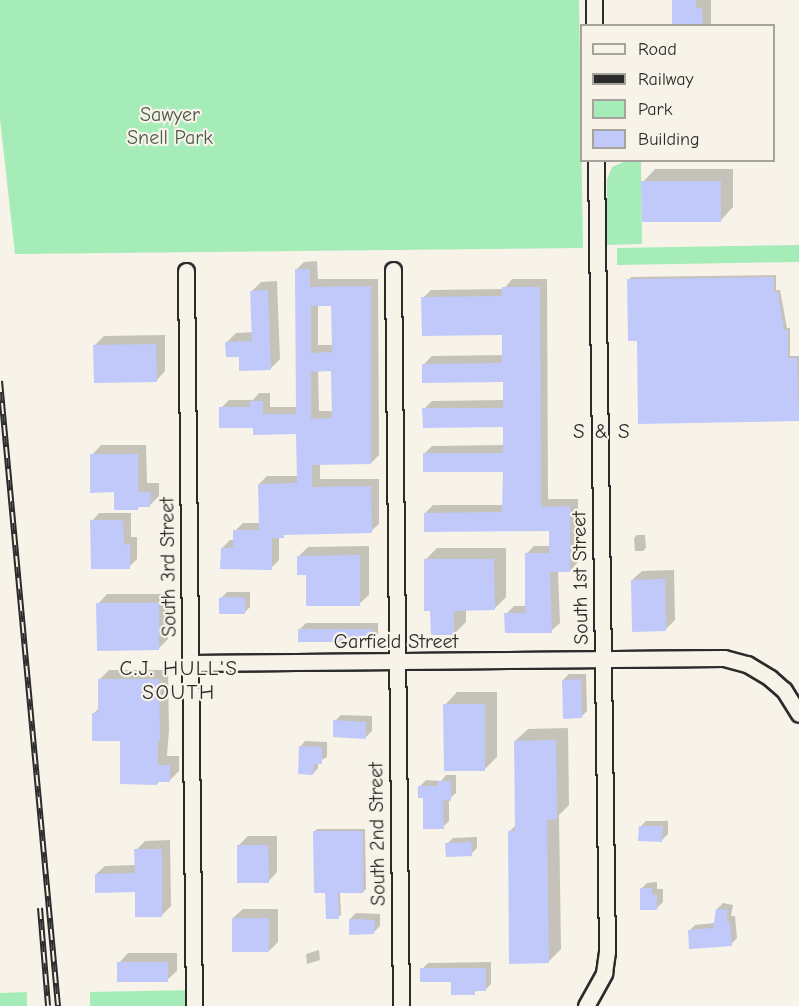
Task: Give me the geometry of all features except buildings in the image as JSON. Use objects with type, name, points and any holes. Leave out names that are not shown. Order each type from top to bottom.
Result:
[{"type":"street","points":[[594,0],[594,24]]},
{"type":"street","name":"South 1st Street","points":[[591,1000],[604,973],[607,951],[596,162]]},
{"type":"street","name":"South 2nd Street","points":[[393,270],[400,1006]]},
{"type":"street","name":"South 3rd Street","points":[[186,271],[194,1006]]},
{"type":"street","name":"Garfield Street","points":[[190,663],[733,659],[747,664],[770,678],[784,690],[798,711]]},
{"type":"green space","name":"Sawyer Snell Park","points":[[0,0],[579,0],[583,248],[15,254],[0,119]]},
{"type":"green space","points":[[624,162],[641,162],[642,244],[607,245],[607,179],[612,167]]},
{"type":"green space","points":[[799,245],[799,262],[617,265],[617,248]]},
{"type":"green space","points":[[194,990],[194,1006],[90,1006],[90,992]]},
{"type":"green space","points":[[27,992],[27,1006],[0,1006],[0,993]]},
{"type":"railway","points":[[0,381],[58,1006]]},
{"type":"railway","points":[[40,908],[48,1006]]},
{"type":"district","name":"S & S","points":[[602,431]]},
{"type":"district","name":"C.J. HULL'S SOUTH","points":[[179,680]]}]
